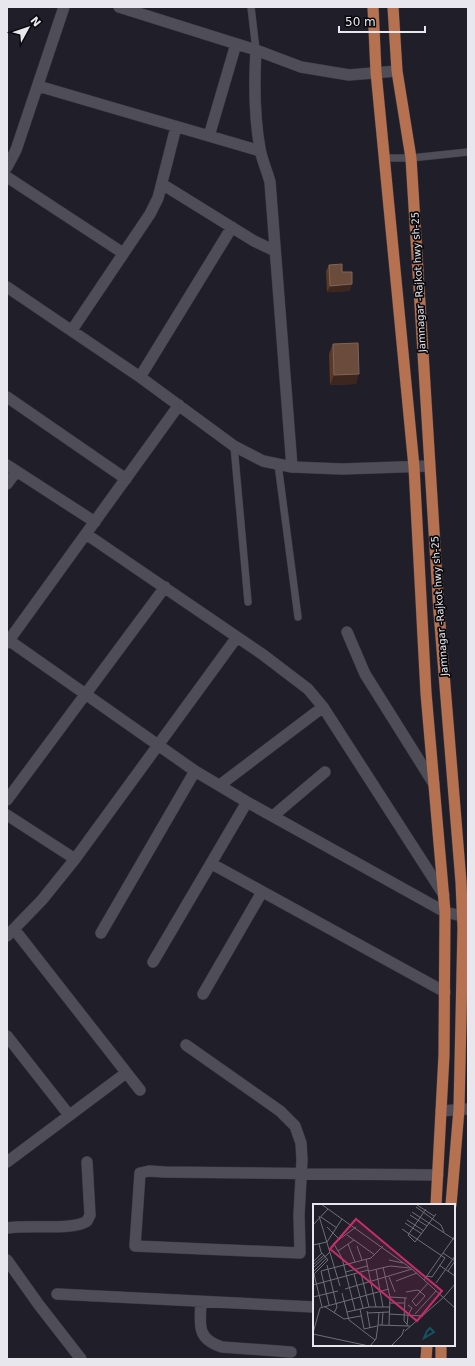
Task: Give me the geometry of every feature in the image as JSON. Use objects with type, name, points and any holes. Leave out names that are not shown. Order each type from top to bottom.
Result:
[{"type":"main road","points":[[373,7],[376,72],[414,467],[426,693],[446,912],[444,1055],[436,1204]]},
{"type":"main road","name":"Jamnagar -Rajkot hwy sh-25","points":[[393,7],[397,72],[411,158],[429,466],[462,916],[464,1109],[451,1204]]},
{"type":"main road","points":[[426,1359],[427,1346]]},
{"type":"main road","points":[[441,1346],[441,1359]]},
{"type":"street","points":[[7,167],[16,150],[64,7]]},
{"type":"street","points":[[118,7],[151,12],[301,67],[328,73],[349,75],[376,72],[397,72]]},
{"type":"street","points":[[209,136],[236,44]]},
{"type":"street","points":[[256,50],[254,95],[260,151],[270,182],[292,467]]},
{"type":"street","points":[[38,86],[260,151]]},
{"type":"street","points":[[72,330],[150,214],[162,184],[176,126]]},
{"type":"street","points":[[7,177],[123,253]]},
{"type":"street","points":[[162,184],[232,228],[275,251]]},
{"type":"street","points":[[140,377],[232,228]]},
{"type":"street","points":[[7,287],[140,377],[234,446],[264,460],[292,467],[342,469],[429,466]]},
{"type":"street","points":[[7,397],[126,479]]},
{"type":"street","points":[[179,406],[8,641],[85,693],[195,771],[220,784],[247,802],[446,912],[462,916]]},
{"type":"street","points":[[7,465],[95,522]]},
{"type":"street","points":[[7,484],[16,472]]},
{"type":"street","points":[[86,534],[237,637],[308,689],[323,707],[444,895]]},
{"type":"street","points":[[7,800],[165,587]]},
{"type":"street","points":[[347,632],[366,674],[434,784]]},
{"type":"street","points":[[140,1090],[11,933],[42,900],[75,859],[237,637]]},
{"type":"street","points":[[220,784],[323,707]]},
{"type":"street","points":[[101,933],[195,771]]},
{"type":"street","points":[[273,816],[325,772]]},
{"type":"street","points":[[153,962],[212,864],[247,802]]},
{"type":"street","points":[[7,815],[75,859]]},
{"type":"street","points":[[212,864],[445,992]]},
{"type":"street","points":[[203,994],[262,892]]},
{"type":"street","points":[[7,1036],[69,1115]]},
{"type":"street","points":[[186,1045],[280,1112],[295,1126],[301,1143],[301,1173],[300,1253],[135,1246],[140,1173],[149,1170],[165,1172],[301,1173],[438,1175]]},
{"type":"street","points":[[7,1162],[126,1073]]},
{"type":"street","points":[[441,1111],[464,1109]]},
{"type":"street","points":[[7,1228],[21,1225],[76,1226],[87,1221],[90,1215],[87,1162]]},
{"type":"street","points":[[7,1260],[39,1305],[82,1359]]},
{"type":"street","points":[[57,1294],[313,1307]]},
{"type":"street","points":[[201,1302],[200,1327],[203,1336],[211,1344],[222,1347],[290,1352]]},
{"type":"lane","points":[[252,7],[256,50]]},
{"type":"lane","points":[[384,158],[411,158],[468,152]]},
{"type":"lane","points":[[234,446],[248,602]]},
{"type":"lane","points":[[278,464],[298,617]]},
{"type":"building","points":[[342,264],[342,272],[352,272],[352,284],[330,286],[329,265]]},
{"type":"building","points":[[358,343],[359,374],[334,375],[333,344]]}]
